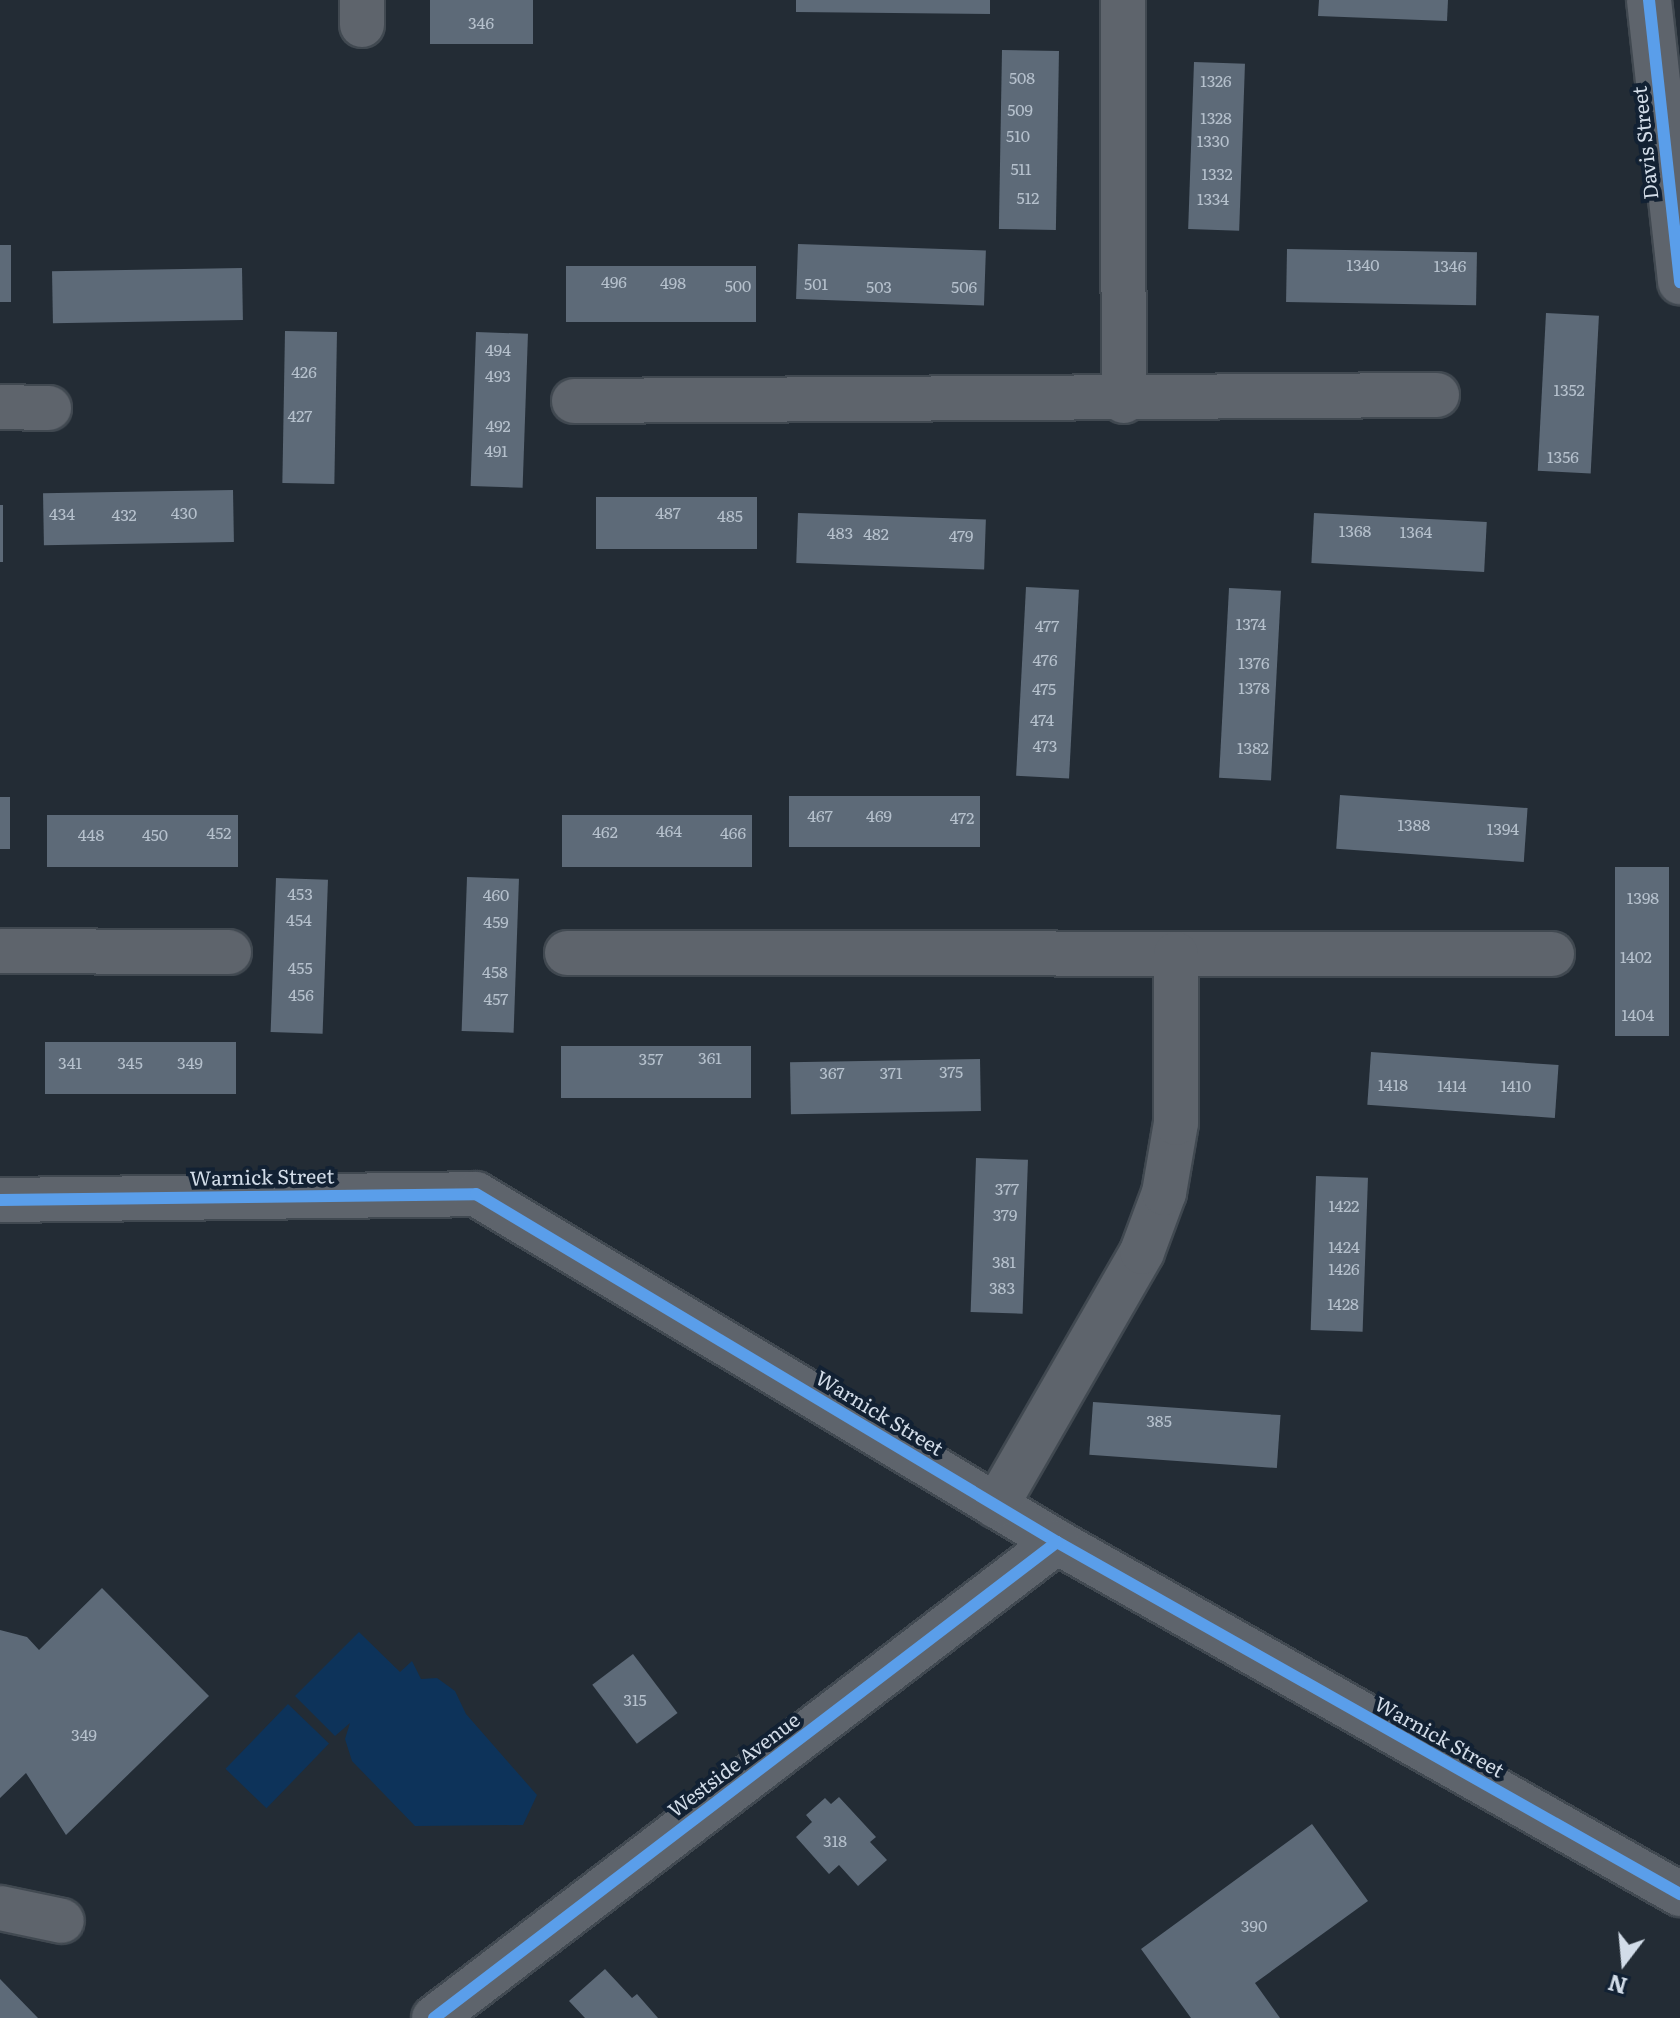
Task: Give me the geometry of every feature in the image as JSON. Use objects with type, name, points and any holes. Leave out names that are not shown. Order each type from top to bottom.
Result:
[{"type":"street","points":[[1123,0],[1124,401]]},
{"type":"street","name":"Davis Street","points":[[1649,0],[1680,282]]},
{"type":"street","points":[[574,401],[1124,401],[1437,395]]},
{"type":"street","points":[[0,407],[49,408]]},
{"type":"street","points":[[0,951],[229,952]]},
{"type":"street","points":[[567,953],[1552,954]]},
{"type":"street","points":[[996,1506],[1142,1252],[1164,1193],[1176,1123],[1176,954]]},
{"type":"street","name":"Warnick Street","points":[[0,1200],[476,1194],[1057,1542],[1680,1894]]},
{"type":"street","name":"Westside Avenue","points":[[434,2018],[1057,1542]]},
{"type":"street","points":[[0,1908],[62,1921]]},
{"type":"shaded area","points":[[359,1632],[400,1672],[412,1661],[421,1679],[437,1678],[455,1691],[466,1714],[537,1795],[523,1825],[415,1826],[352,1761],[345,1739],[350,1723],[335,1736],[295,1696]]},
{"type":"shaded area","points":[[288,1704],[329,1744],[266,1808],[225,1769]]},
{"type":"building","points":[[430,0],[533,0],[533,44],[430,44]]},
{"type":"building","points":[[796,0],[990,0],[990,14],[796,12]]},
{"type":"building","points":[[1319,0],[1448,0],[1447,21],[1318,16]]},
{"type":"building","points":[[1002,50],[1059,51],[1056,230],[999,229]]},
{"type":"building","points":[[1194,62],[1245,64],[1239,231],[1188,229]]},
{"type":"building","points":[[798,244],[986,251],[984,306],[796,299]]},
{"type":"building","points":[[0,245],[11,245],[11,302],[0,302]]},
{"type":"building","points":[[1287,249],[1477,252],[1476,305],[1286,302]]},
{"type":"building","points":[[566,266],[756,266],[756,322],[566,322]]},
{"type":"building","points":[[242,268],[243,320],[53,323],[52,271]]},
{"type":"building","points":[[1546,313],[1599,316],[1591,474],[1538,471]]},
{"type":"building","points":[[285,331],[337,332],[334,484],[282,483]]},
{"type":"building","points":[[476,332],[528,334],[523,488],[471,486]]},
{"type":"building","points":[[233,490],[234,542],[44,545],[43,493]]},
{"type":"building","points":[[596,497],[757,497],[757,549],[596,549]]},
{"type":"building","points":[[0,505],[3,505],[3,562],[0,562]]},
{"type":"building","points":[[798,513],[986,520],[984,570],[796,563]]},
{"type":"building","points":[[1314,513],[1487,522],[1484,572],[1311,563]]},
{"type":"building","points":[[1026,587],[1079,590],[1069,779],[1016,776]]},
{"type":"building","points":[[1229,588],[1281,591],[1271,780],[1219,778]]},
{"type":"building","points":[[1340,795],[1528,808],[1524,862],[1336,849]]},
{"type":"building","points":[[789,796],[980,796],[980,847],[789,847]]},
{"type":"building","points":[[0,797],[10,797],[10,849],[0,849]]},
{"type":"building","points":[[47,815],[238,815],[238,867],[47,867]]},
{"type":"building","points":[[562,815],[752,815],[752,867],[562,867]]},
{"type":"building","points":[[1615,867],[1669,867],[1669,1036],[1615,1036]]},
{"type":"building","points":[[467,877],[519,879],[514,1033],[462,1031]]},
{"type":"building","points":[[276,878],[328,880],[323,1034],[271,1032]]},
{"type":"building","points":[[45,1042],[236,1042],[236,1094],[45,1094]]},
{"type":"building","points":[[561,1046],[751,1046],[751,1098],[561,1098]]},
{"type":"building","points":[[1371,1052],[1559,1065],[1555,1118],[1367,1105]]},
{"type":"building","points":[[980,1059],[981,1111],[791,1114],[790,1062]]},
{"type":"building","points":[[976,1158],[1028,1160],[1023,1314],[971,1312]]},
{"type":"building","points":[[1316,1176],[1368,1178],[1363,1332],[1311,1330]]},
{"type":"building","points":[[1093,1402],[1281,1415],[1277,1468],[1089,1455]]},
{"type":"building","points":[[102,1588],[209,1696],[66,1835],[26,1773],[0,1798],[0,1630],[27,1637],[39,1650]]},
{"type":"building","points":[[633,1654],[678,1713],[637,1744],[592,1685]]},
{"type":"building","points":[[839,1797],[876,1837],[870,1842],[887,1860],[858,1886],[839,1865],[829,1874],[796,1837],[812,1822],[806,1815],[825,1798],[831,1804]]},
{"type":"building","points":[[1312,1824],[1368,1901],[1255,1983],[1280,2018],[1191,2018],[1141,1949]]},
{"type":"building","points":[[605,1969],[632,1998],[637,1994],[658,2018],[585,2018],[569,2001]]},
{"type":"building","points":[[0,1979],[38,2018],[0,2018]]},
{"type":"cycle path","points":[[1649,0],[1680,282]]},
{"type":"cycle path","points":[[0,1200],[476,1194],[1057,1542],[1680,1894]]},
{"type":"cycle path","points":[[434,2018],[1057,1542]]}]
